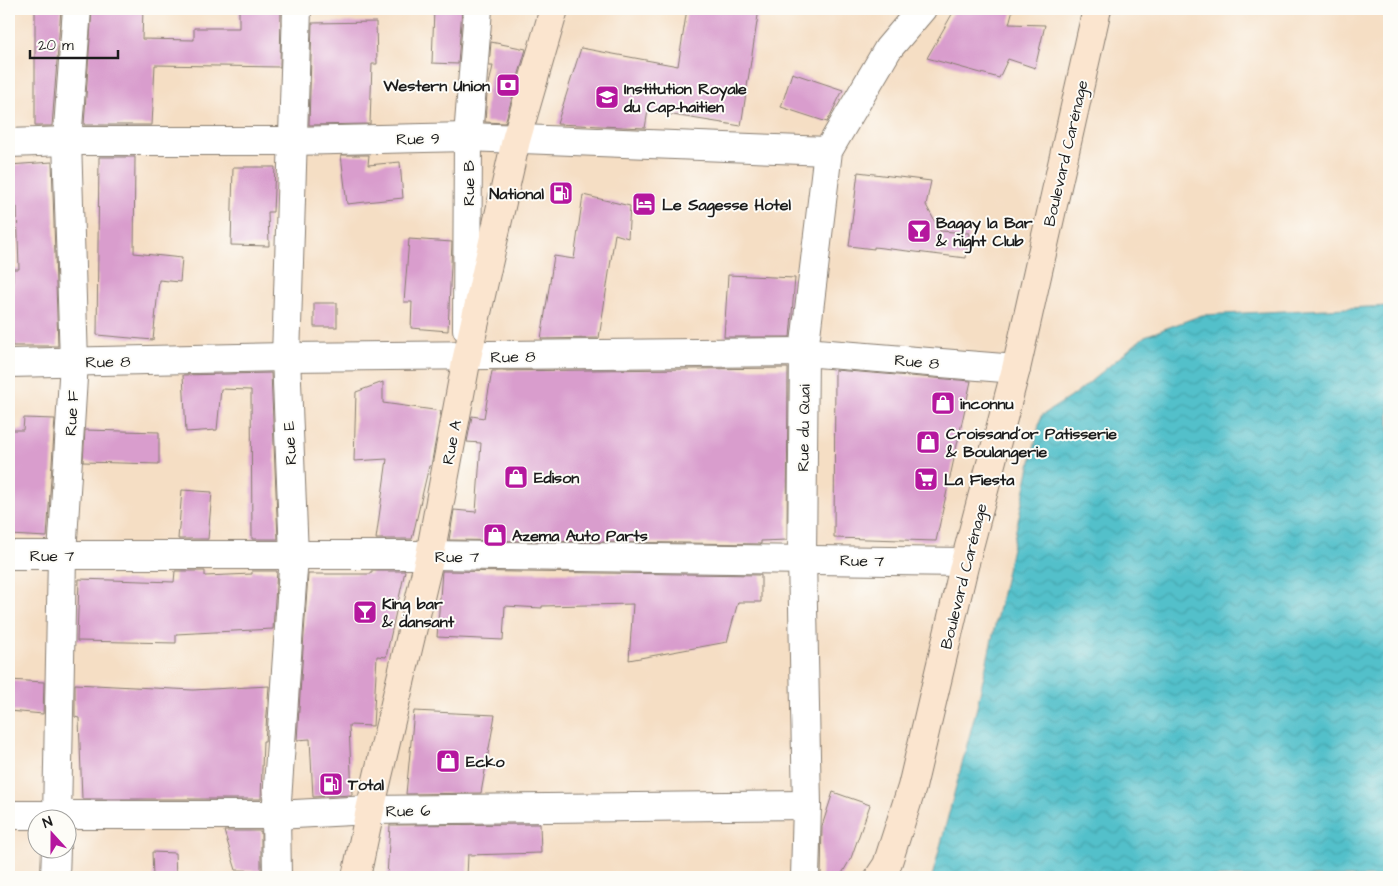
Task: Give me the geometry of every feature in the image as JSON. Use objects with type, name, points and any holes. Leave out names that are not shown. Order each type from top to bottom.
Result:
[{"type":"street","name":"Rue F","points":[[57,808],[62,555],[74,362],[67,140],[77,9]]},
{"type":"street","name":"Rue E","points":[[277,877],[276,815],[294,555],[286,357],[296,9]]},
{"type":"street","name":"Rue B","points":[[467,357],[468,138],[478,9]]},
{"type":"street","name":"Rue A","points":[[356,877],[430,555],[467,357],[516,140],[554,9]]},
{"type":"street","name":"Rue du Quai","points":[[805,877],[806,804],[802,558],[804,352],[828,152],[888,50],[922,9]]},
{"type":"street","name":"Boulevard Carénage","points":[[879,877],[887,866],[912,787],[966,562],[1016,370],[1097,9]]},
{"type":"street","name":"Rue 9","points":[[9,143],[67,140],[291,141],[468,138],[828,152]]},
{"type":"street","name":"Rue 8","points":[[9,363],[286,357],[467,357],[804,352],[1016,370]]},
{"type":"street","name":"Rue 7","points":[[9,555],[430,555],[802,558],[966,562]]},
{"type":"street","name":"Rue 6","points":[[78,816],[276,815],[370,810],[806,804]]},
{"type":"street","name":"Rue 6","points":[[9,815],[28,815]]},
{"type":"street","points":[[55,877],[56,858]]},
{"type":"water","points":[[1389,306],[1389,877],[932,877],[977,707],[1041,416],[1078,392],[1145,336],[1202,315]]},
{"type":"building","points":[[35,9],[61,9],[52,126],[35,126]]},
{"type":"building","points":[[92,9],[143,9],[142,39],[194,40],[194,28],[239,28],[239,9],[281,9],[280,67],[155,65],[152,125],[84,125]]},
{"type":"building","points":[[434,9],[462,9],[458,64],[432,63]]},
{"type":"building","points":[[687,9],[759,9],[741,126],[648,111],[645,128],[557,124],[581,48],[678,66]]},
{"type":"building","points":[[955,9],[1013,9],[1009,24],[1045,25],[1035,68],[1008,59],[999,78],[927,58]]},
{"type":"building","points":[[376,22],[377,64],[372,64],[370,124],[309,125],[312,23]]},
{"type":"building","points":[[491,42],[526,49],[505,123],[485,122],[487,93],[493,66],[489,66]]},
{"type":"building","points":[[792,73],[843,90],[827,122],[781,107]]},
{"type":"building","points":[[341,155],[369,155],[368,165],[400,162],[403,198],[347,204]]},
{"type":"building","points":[[99,157],[135,157],[134,253],[182,258],[180,282],[159,280],[153,340],[97,335]]},
{"type":"building","points":[[52,162],[58,346],[12,346],[13,269],[19,269],[17,207],[9,207],[9,165]]},
{"type":"building","points":[[233,167],[275,167],[273,212],[268,212],[269,246],[231,245]]},
{"type":"building","points":[[858,172],[931,181],[926,205],[940,231],[969,233],[966,258],[874,247],[874,249],[849,246]]},
{"type":"building","points":[[583,195],[630,206],[628,238],[615,234],[599,338],[541,339],[554,256],[574,259]]},
{"type":"building","points":[[409,239],[452,242],[448,331],[411,328],[412,302],[404,302]]},
{"type":"building","points":[[728,275],[795,278],[790,337],[724,337]]},
{"type":"building","points":[[314,303],[337,303],[337,327],[314,327]]},
{"type":"building","points":[[788,368],[787,540],[761,541],[761,544],[449,540],[454,510],[476,512],[481,443],[467,442],[472,416],[484,418],[492,371]]},
{"type":"building","points":[[835,370],[971,381],[936,541],[834,538]]},
{"type":"building","points":[[271,373],[278,539],[252,539],[251,390],[221,389],[217,430],[186,432],[183,375]]},
{"type":"building","points":[[383,382],[383,403],[441,411],[431,466],[429,466],[412,539],[376,539],[387,459],[354,461],[356,392]]},
{"type":"building","points":[[24,418],[55,419],[47,537],[9,535],[9,430],[23,430]]},
{"type":"building","points":[[85,430],[159,432],[159,464],[83,462]]},
{"type":"building","points":[[182,490],[212,492],[208,539],[178,539]]},
{"type":"building","points":[[175,571],[205,571],[205,576],[252,574],[252,571],[277,571],[273,629],[176,634],[176,643],[77,641],[79,579],[174,582]]},
{"type":"building","points":[[371,571],[405,571],[386,657],[377,656],[373,726],[349,725],[352,795],[313,797],[310,739],[297,740],[308,574],[371,574]]},
{"type":"building","points":[[442,571],[761,575],[761,602],[738,602],[727,642],[629,660],[633,604],[542,606],[542,608],[505,606],[503,640],[437,637]]},
{"type":"building","points":[[9,680],[44,682],[43,714],[9,711]]},
{"type":"building","points":[[75,684],[193,690],[269,686],[265,741],[263,741],[261,799],[82,799],[79,718],[75,717]]},
{"type":"building","points":[[414,711],[495,715],[481,793],[406,794]]},
{"type":"building","points":[[833,792],[870,805],[851,858],[840,877],[821,877],[822,826]]},
{"type":"building","points":[[540,824],[541,853],[468,855],[467,877],[387,877],[390,825]]},
{"type":"building","points":[[224,831],[261,831],[261,871],[236,870]]},
{"type":"building","points":[[152,852],[175,853],[176,877],[153,877]]},
{"type":"place","name":"Western Union","points":[[508,85]]},
{"type":"place","name":"Institution Royale du Cap-haitien","points":[[607,97]]},
{"type":"place","name":"National","points":[[561,193]]},
{"type":"place","name":"Le Sagesse Hotel","points":[[644,204]]},
{"type":"place","name":"Bagay la Bar & night Club","points":[[919,231]]},
{"type":"place","name":"inconnu","points":[[943,403]]},
{"type":"place","name":"Croissand´or Patisserie & Boulangerie","points":[[928,442]]},
{"type":"place","name":"Edison","points":[[516,477]]},
{"type":"place","name":"La Fiesta","points":[[926,479]]},
{"type":"place","name":"Azema Auto Parts","points":[[495,535]]},
{"type":"place","name":"King bar & dansant","points":[[365,612]]},
{"type":"place","name":"Ecko","points":[[448,761]]},
{"type":"place","name":"Total","points":[[331,784]]}]
